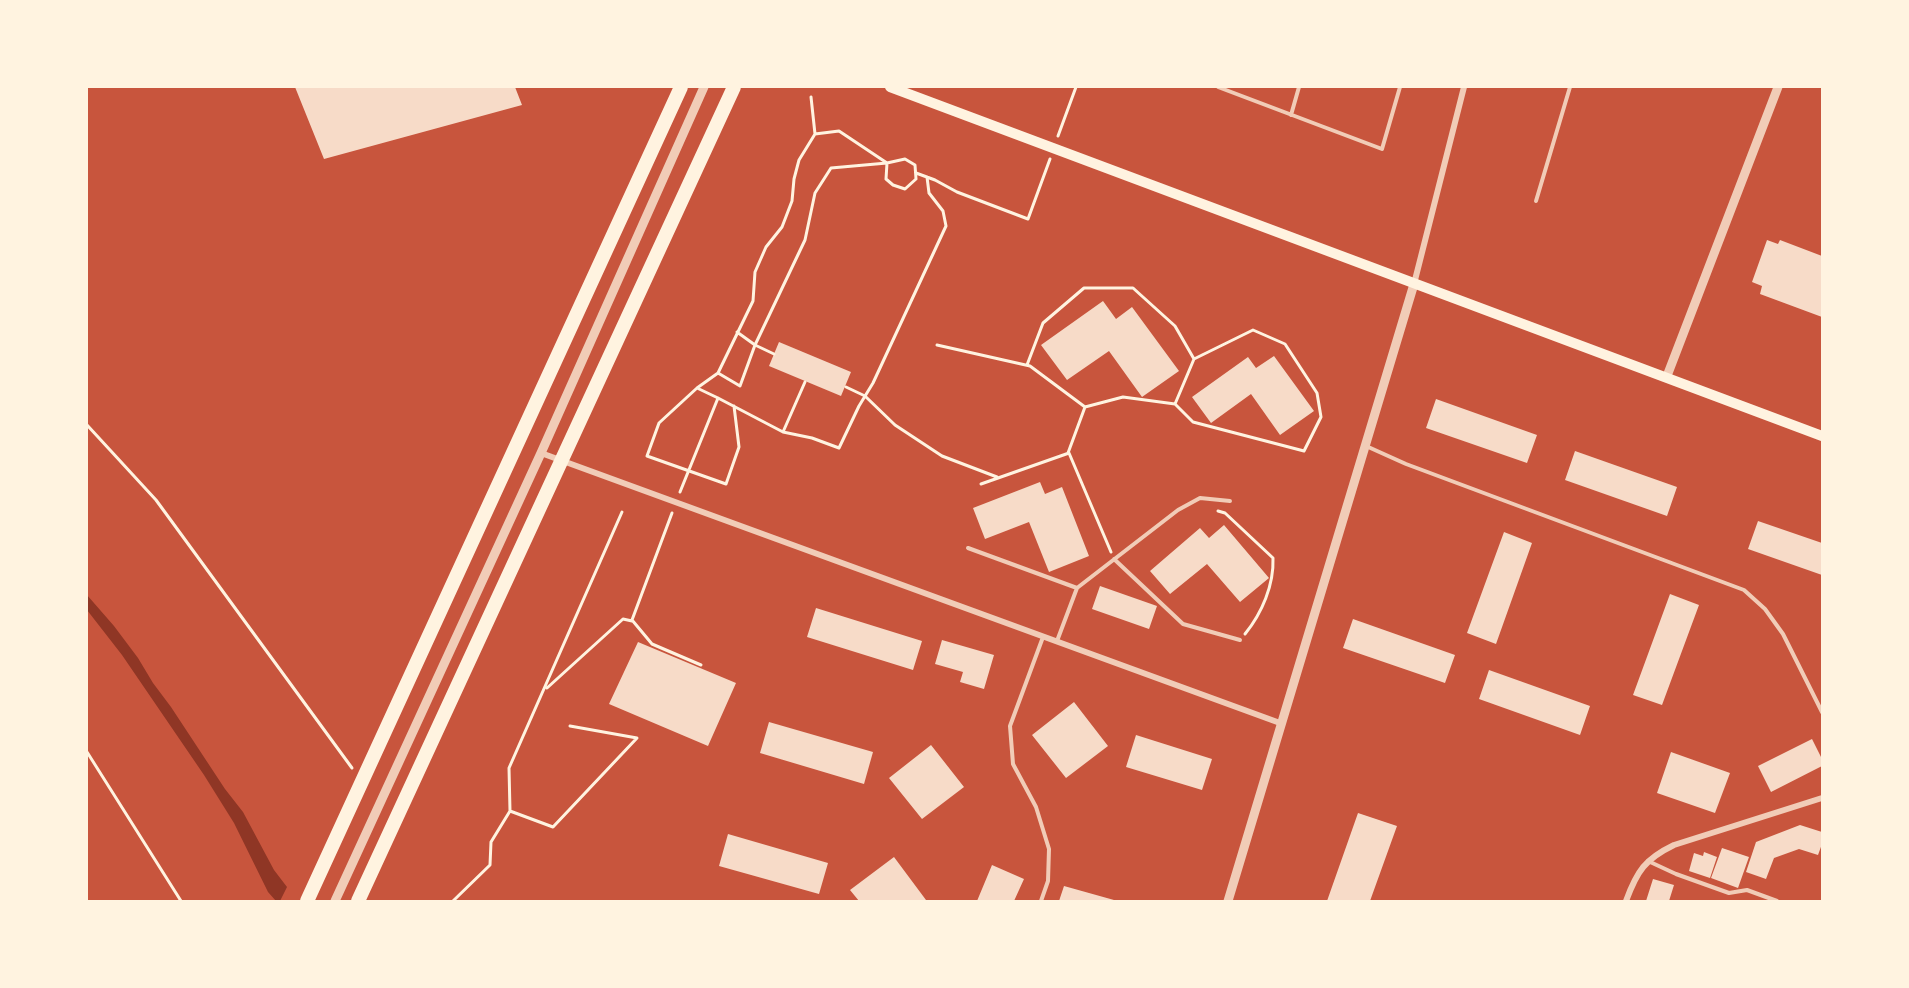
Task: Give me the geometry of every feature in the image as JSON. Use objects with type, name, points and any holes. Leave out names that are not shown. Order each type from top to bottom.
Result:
[{"type":"highway","points":[[307,901],[681,87]]},
{"type":"highway","points":[[358,901],[734,87]]},
{"type":"main road","points":[[890,87],[1414,284],[1667,376],[1822,436]]},
{"type":"street","points":[[334,901],[541,453],[704,87]]},
{"type":"street","points":[[1228,901],[1414,284],[1464,87]]},
{"type":"street","points":[[1667,376],[1778,87]]},
{"type":"street","points":[[541,453],[1280,723]]},
{"type":"street","points":[[1626,901],[1635,877],[1647,861],[1659,852],[1674,845],[1822,798]]},
{"type":"lane","points":[[1218,87],[1382,149],[1400,87]]},
{"type":"lane","points":[[1291,115],[1299,87]]},
{"type":"lane","points":[[1536,201],[1570,87]]},
{"type":"lane","points":[[1365,446],[1406,464],[1744,590],[1765,609],[1783,634],[1822,712]]},
{"type":"lane","points":[[1057,641],[1077,588],[1178,510],[1200,498],[1230,501]]},
{"type":"lane","points":[[968,548],[1077,588]]},
{"type":"lane","points":[[1114,559],[1183,624],[1240,640]]},
{"type":"lane","points":[[1041,901],[1048,880],[1049,849],[1036,807],[1013,764],[1010,726],[1043,636]]},
{"type":"lane","points":[[1647,861],[1729,893],[1747,890],[1777,901]]},
{"type":"path","points":[[1056,142],[1076,87]]},
{"type":"path","points":[[734,406],[739,447],[726,484],[647,456],[659,423],[697,388],[718,373],[753,301],[755,272],[766,248],[782,227],[792,201],[799,160],[815,134],[811,97]]},
{"type":"path","points":[[815,134],[839,131],[887,163]]},
{"type":"path","points":[[916,173],[1028,219],[1052,153]]},
{"type":"path","points":[[718,373],[740,386],[755,345],[806,240],[815,193],[831,168],[905,159],[915,165],[916,179],[905,189],[892,185],[886,179],[887,163]]},
{"type":"path","points":[[697,388],[783,432],[812,438],[839,448],[873,383],[945,226],[943,211],[929,193],[927,177]]},
{"type":"path","points":[[1027,365],[1043,323],[1084,288],[1133,288],[1175,326],[1194,359]]},
{"type":"path","points":[[1085,407],[1124,397],[1175,404],[1193,422],[1304,451],[1322,417],[1317,393],[1285,344],[1253,330],[1194,359],[1175,404]]},
{"type":"path","points":[[738,332],[755,345],[774,354]]},
{"type":"path","points":[[937,345],[1027,365],[1085,407]]},
{"type":"path","points":[[783,432],[805,382]]},
{"type":"path","points":[[846,387],[865,396],[895,424],[942,456],[999,478]]},
{"type":"path","points":[[689,469],[718,398]]},
{"type":"path","points":[[1085,407],[1068,453],[1114,559]]},
{"type":"path","points":[[87,425],[156,500],[358,776]]},
{"type":"path","points":[[981,484],[1068,453]]},
{"type":"path","points":[[1195,501],[1225,513],[1273,558],[1274,575],[1257,619],[1240,640]]},
{"type":"path","points":[[453,901],[490,864],[491,842],[510,811],[509,768],[622,512]]},
{"type":"path","points":[[632,621],[662,541]]},
{"type":"path","points":[[544,691],[623,619],[632,621],[652,644],[701,665]]},
{"type":"path","points":[[510,811],[553,827],[638,738],[570,726]]},
{"type":"path","points":[[87,752],[181,901]]},
{"type":"shaded area","points":[[87,595],[138,658],[225,789],[243,812],[274,870],[287,887],[280,901],[276,901],[268,892],[234,823],[204,775],[122,655],[87,610]]},
{"type":"building","points":[[295,87],[515,87],[522,105],[324,159]]},
{"type":"building","points":[[1767,240],[1778,244],[1780,240],[1822,256],[1822,317],[1760,294],[1762,286],[1752,282]]},
{"type":"building","points":[[1103,301],[1116,319],[1132,307],[1179,371],[1142,397],[1109,351],[1067,380],[1041,345]]},
{"type":"building","points":[[779,342],[851,372],[841,396],[769,366]]},
{"type":"building","points":[[1274,356],[1314,411],[1280,435],[1251,394],[1211,423],[1192,397],[1248,357],[1256,368]]},
{"type":"building","points":[[1436,399],[1537,435],[1527,463],[1426,428]]},
{"type":"building","points":[[1575,451],[1677,487],[1667,516],[1565,480]]},
{"type":"building","points":[[1040,482],[1045,494],[1062,487],[1089,556],[1049,572],[1029,522],[985,539],[973,508]]},
{"type":"building","points":[[1758,521],[1822,543],[1822,575],[1748,549]]},
{"type":"building","points":[[1224,525],[1269,578],[1240,602],[1207,564],[1170,594],[1150,571],[1200,528],[1209,538]]},
{"type":"building","points":[[1504,532],[1532,543],[1496,644],[1467,633]]},
{"type":"building","points":[[1100,586],[1157,606],[1149,629],[1092,609]]},
{"type":"building","points":[[1670,594],[1699,605],[1662,705],[1633,695]]},
{"type":"building","points":[[816,608],[922,641],[913,670],[807,637]]},
{"type":"building","points":[[1353,619],[1455,655],[1445,683],[1343,648]]},
{"type":"building","points":[[942,640],[994,655],[984,689],[960,682],[963,672],[935,664]]},
{"type":"building","points":[[638,642],[736,683],[708,746],[609,704]]},
{"type":"building","points":[[1489,670],[1590,706],[1580,735],[1479,699]]},
{"type":"building","points":[[1074,702],[1108,746],[1066,778],[1032,735]]},
{"type":"building","points":[[769,722],[873,752],[864,784],[760,753]]},
{"type":"building","points":[[1136,735],[1212,759],[1202,790],[1126,767]]},
{"type":"building","points":[[1812,739],[1822,759],[1822,766],[1771,792],[1758,766]]},
{"type":"building","points":[[931,745],[964,787],[922,819],[889,778]]},
{"type":"building","points":[[1671,752],[1730,773],[1715,813],[1657,793]]},
{"type":"building","points":[[1358,813],[1397,826],[1370,901],[1327,901]]},
{"type":"building","points":[[1800,825],[1822,832],[1822,844],[1818,855],[1799,849],[1774,858],[1766,879],[1746,872],[1756,842]]},
{"type":"building","points":[[728,834],[828,863],[819,894],[719,866]]},
{"type":"building","points":[[1722,848],[1749,857],[1738,888],[1711,878]]},
{"type":"building","points":[[1704,852],[1717,857],[1710,878],[1689,871],[1694,853],[1703,856]]},
{"type":"building","points":[[894,857],[926,900],[859,901],[850,890]]},
{"type":"building","points":[[992,865],[1024,879],[1014,901],[977,901]]},
{"type":"building","points":[[1653,879],[1674,885],[1669,901],[1646,901]]},
{"type":"building","points":[[1064,886],[1114,900],[1059,901]]}]
